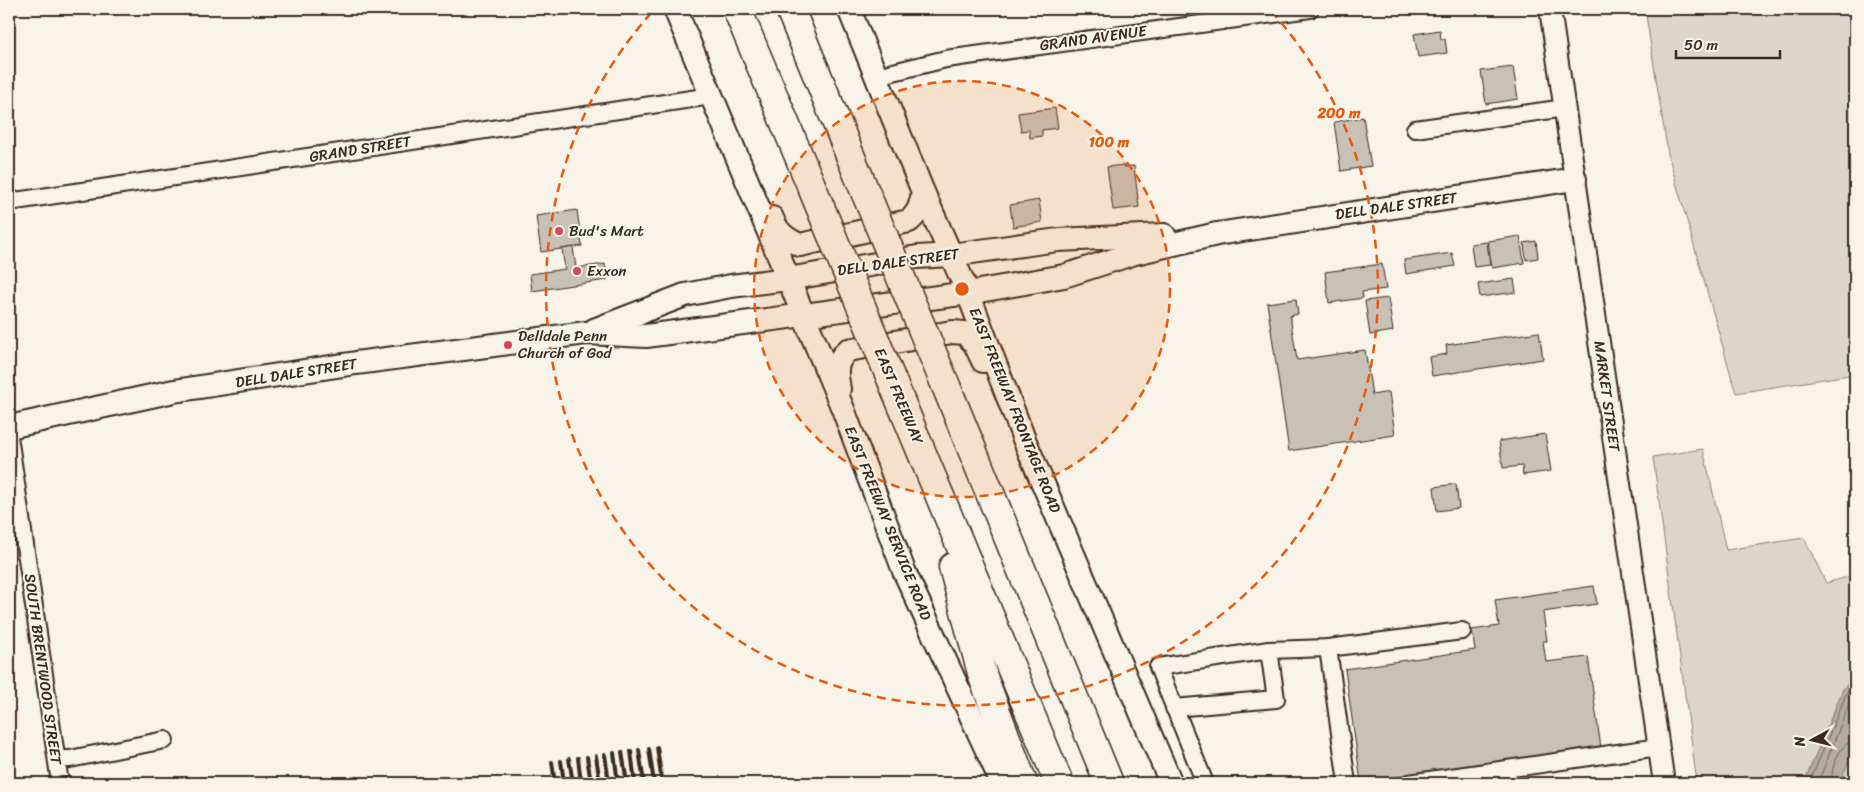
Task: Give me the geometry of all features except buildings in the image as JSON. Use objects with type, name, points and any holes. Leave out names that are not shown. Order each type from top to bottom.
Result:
[{"type":"highway","name":"EAST FREEWAY","points":[[737,9],[1059,783]]},
{"type":"highway","points":[[790,9],[1109,783]]},
{"type":"highway","points":[[923,454],[983,677],[1023,783]]},
{"type":"main road","points":[[675,9],[803,315]]},
{"type":"main road","name":"EAST FREEWAY FRONTAGE ROAD","points":[[849,9],[923,192],[968,293],[1024,438],[1171,783]]},
{"type":"main road","points":[[726,129],[743,149],[756,175],[776,227],[787,240],[800,245],[909,221],[915,216],[920,206],[923,192]]},
{"type":"main road","name":"DELL DALE STREET","points":[[9,427],[174,391],[356,363],[586,333],[646,336],[968,293],[1064,276],[1135,253],[1218,234],[1576,179]]},
{"type":"main road","name":"DELL DALE STREET","points":[[586,333],[685,295],[916,257],[1058,240],[1218,234]]},
{"type":"main road","name":"EAST FREEWAY SERVICE ROAD","points":[[803,315],[843,409],[904,571],[1002,783]]},
{"type":"main road","points":[[843,409],[835,371],[841,357],[848,350],[952,332],[965,333],[975,344],[1012,421],[1024,438]]},
{"type":"street","name":"GRAND AVENUE","points":[[877,76],[946,59],[1310,9]]},
{"type":"street","name":"MARKET STREET","points":[[1550,9],[1664,783]]},
{"type":"street","name":"GRAND STREET","points":[[9,202],[711,96]]},
{"type":"street","points":[[1415,128],[1565,108]]},
{"type":"street","name":"SOUTH BRENTWOOD STREET","points":[[9,436],[60,783]]},
{"type":"street","points":[[1205,783],[1158,667],[1269,650],[1328,648],[1462,631]]},
{"type":"street","points":[[1328,648],[1347,783]]},
{"type":"street","points":[[1174,708],[1276,700],[1269,650]]},
{"type":"street","points":[[57,759],[70,759],[165,740]]},
{"type":"street","points":[[1409,783],[1659,747]]},
{"type":"shaded area","points":[[1645,9],[1855,9],[1855,374],[1736,393],[1668,154]]},
{"type":"shaded area","points":[[1703,449],[1726,550],[1804,538],[1826,583],[1855,575],[1855,783],[1697,783],[1653,457]]},
{"type":"water","points":[[1855,676],[1855,747],[1843,775],[1844,783],[1806,783],[1806,778],[1843,689]]},
{"type":"railway","points":[[657,747],[662,783]]},
{"type":"railway","points":[[649,749],[654,783]]},
{"type":"railway","points":[[639,750],[644,783]]},
{"type":"railway","points":[[631,751],[635,783]]},
{"type":"railway","points":[[622,752],[627,783]]},
{"type":"railway","points":[[614,753],[618,783]]},
{"type":"railway","points":[[605,755],[609,783]]},
{"type":"railway","points":[[596,756],[600,783]]},
{"type":"railway","points":[[587,757],[591,783]]},
{"type":"railway","points":[[578,758],[581,783]]},
{"type":"railway","points":[[569,759],[573,783]]},
{"type":"railway","points":[[561,761],[564,783]]},
{"type":"railway","points":[[552,762],[555,783]]},
{"type":"place","name":"Bud's Mart","points":[[559,231]]},
{"type":"place","name":"Exxon","points":[[577,271]]},
{"type":"place","name":"Delldale Penn Church of God","points":[[508,345]]}]
